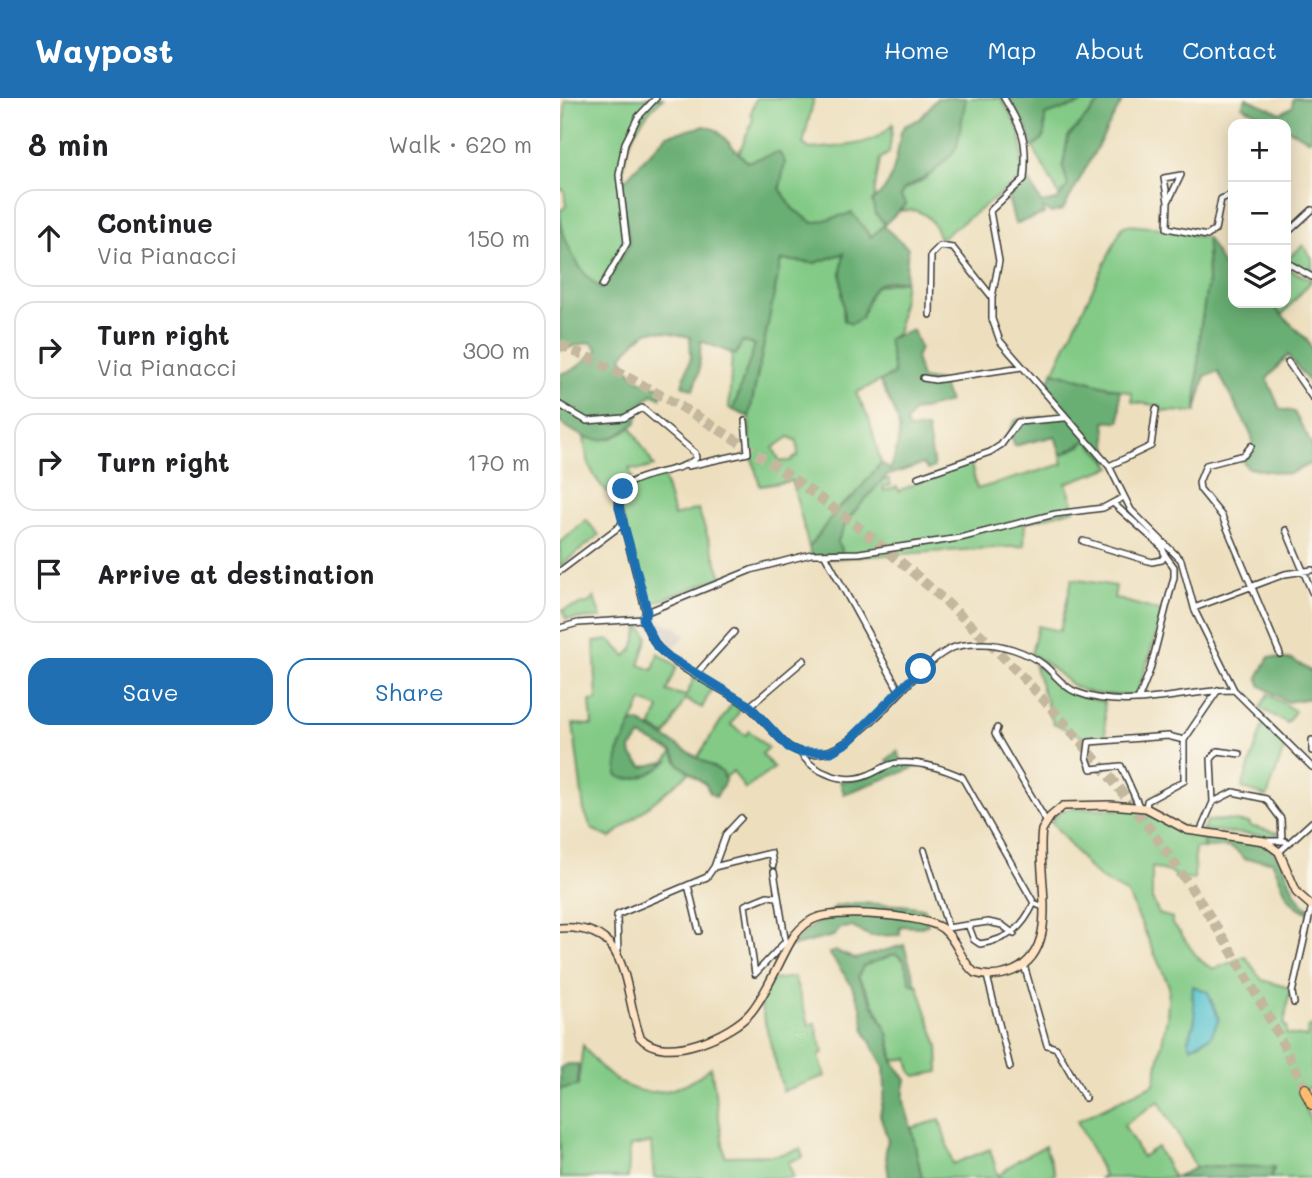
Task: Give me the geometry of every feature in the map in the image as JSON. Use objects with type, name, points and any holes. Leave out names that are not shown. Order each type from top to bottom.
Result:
[{"type":"highway","points":[[1305,1089],[1312,1104]]},
{"type":"street","points":[[602,286],[627,243],[619,175],[625,144],[638,117],[656,98]]},
{"type":"street","points":[[1004,98],[1023,131],[1027,152],[1024,179],[990,211],[999,261],[992,297],[994,331],[1064,418],[1109,466],[1122,498],[1181,560],[1194,608],[1234,690],[1312,767]]},
{"type":"street","points":[[1168,202],[1181,175],[1164,178],[1168,202],[1167,228],[1207,236],[1215,230],[1221,199],[1228,196]]},
{"type":"street","points":[[1291,229],[1312,210]]},
{"type":"street","points":[[930,315],[931,255],[940,246],[953,248],[992,297]]},
{"type":"street","points":[[1291,265],[1312,277]]},
{"type":"street","points":[[1288,362],[1312,397]]},
{"type":"street","points":[[923,378],[935,380],[1022,367]]},
{"type":"street","points":[[560,405],[587,421],[624,418],[642,408],[695,453],[696,458],[688,466]]},
{"type":"street","points":[[1109,466],[1152,446],[1156,409]]},
{"type":"street","points":[[918,477],[989,452],[1001,445],[1018,422],[1064,418]]},
{"type":"street","points":[[647,612],[618,502],[620,492],[628,484],[688,466],[748,453],[745,422]]},
{"type":"street","points":[[1251,446],[1244,455],[1206,465],[1199,482],[1200,489],[1223,516],[1280,654]]},
{"type":"street","points":[[643,619],[647,612],[751,570],[811,554],[825,555],[960,538],[1024,520],[1103,508],[1122,498]]},
{"type":"street","points":[[1114,504],[1161,546],[1172,564],[1174,577],[1150,670],[1138,700]]},
{"type":"street","points":[[560,571],[613,530],[616,522],[623,520]]},
{"type":"street","points":[[1286,530],[1312,592]]},
{"type":"street","points":[[1083,541],[1152,562],[1161,562],[1165,555]]},
{"type":"street","points":[[825,555],[900,692]]},
{"type":"street","points":[[1194,608],[1251,587],[1312,570]]},
{"type":"street","points":[[560,628],[578,623],[643,619]]},
{"type":"street","points":[[643,619],[657,647],[750,706],[788,747],[800,752],[828,775],[842,779],[858,778],[897,763],[930,765],[962,777],[1034,903],[1042,907]]},
{"type":"street","points":[[697,673],[734,632]]},
{"type":"street","points":[[800,752],[831,752],[840,747],[921,669],[947,650],[982,643],[1034,658],[1076,692],[1138,700],[1234,690]]},
{"type":"street","points":[[750,706],[804,660]]},
{"type":"street","points":[[1142,807],[1147,801],[1184,782],[1184,740],[1218,690]]},
{"type":"street","points":[[997,728],[995,734],[1046,821]]},
{"type":"street","points":[[1142,807],[1121,766],[1091,769],[1087,758],[1089,742],[1168,736],[1184,740]]},
{"type":"street","points":[[1312,740],[1312,751]]},
{"type":"street","points":[[1200,832],[1213,802],[1211,759],[1218,751],[1240,754]]},
{"type":"street","points":[[1213,802],[1233,792],[1266,799],[1281,818],[1285,841]]},
{"type":"street","points":[[924,850],[947,929],[969,968],[987,976],[1007,973],[1024,965],[1040,940],[1041,838],[1046,821],[1058,809],[1069,805],[1142,807],[1187,830],[1266,841],[1285,841]]},
{"type":"street","points":[[714,867],[771,853],[786,944],[746,1017],[692,1046],[673,1051],[655,1047],[640,1037],[618,955],[617,915],[707,877],[714,867],[726,834],[741,818]]},
{"type":"street","points":[[1279,852],[1285,841],[1312,822]]},
{"type":"street","points":[[1266,841],[1279,852],[1296,891],[1312,905],[1292,992],[1294,1003]]},
{"type":"street","points":[[688,885],[699,931]]},
{"type":"street","points":[[777,897],[764,897],[745,905],[755,974],[802,926],[831,914],[928,922],[947,929],[988,922],[1002,925],[1014,934]]},
{"type":"street","points":[[968,927],[974,940],[980,944],[1014,934],[1034,903]]},
{"type":"street","points":[[560,928],[596,933],[609,942],[618,955]]},
{"type":"street","points":[[1024,965],[1047,1045],[1056,1048],[1085,1098]]},
{"type":"street","points":[[987,976],[1010,1067]]},
{"type":"shaded area","points":[[654,610],[661,622],[676,627],[686,636],[668,652],[658,643],[649,624],[648,615]]},
{"type":"green space","points":[[587,98],[663,98],[647,114],[628,147],[622,183],[630,244],[600,289],[585,274],[572,254],[563,233],[560,211],[566,206],[564,190],[560,189],[560,142],[564,141],[565,101]]},
{"type":"green space","points":[[756,98],[814,98],[803,144],[810,149],[866,141],[877,137],[893,123],[889,153],[880,159],[875,193],[876,208],[885,224],[872,237],[852,214],[814,223],[793,209],[779,188],[785,162],[759,159],[747,162],[739,153],[753,119],[751,113]]},
{"type":"green space","points":[[937,98],[966,98],[957,146],[932,173],[903,190],[901,197],[906,204],[885,224],[875,213],[872,201],[880,195],[890,179],[904,126],[920,119]]},
{"type":"green space","points":[[966,98],[1001,98],[1020,136],[1023,154],[1021,179],[940,239],[934,225],[926,216],[915,211],[900,211],[906,204],[901,197],[903,190],[933,173],[953,147]]},
{"type":"green space","points":[[1008,98],[1085,98],[1080,104],[1045,115],[1044,137],[1033,147],[1030,146],[1029,132]]},
{"type":"green space","points":[[1085,98],[1104,98],[1068,137],[1063,166],[1068,187],[1060,197],[1033,147],[1044,137],[1045,115],[1080,104]]},
{"type":"green space","points":[[1104,98],[1124,98],[1063,210],[1051,213],[1043,208],[1044,214],[1015,224],[1008,197],[1029,180],[1041,203],[1057,200],[1068,186],[1063,166],[1068,137]]},
{"type":"green space","points":[[1246,98],[1281,113],[1292,106],[1293,98],[1312,98],[1312,138],[1309,140],[1291,131],[1291,119],[1268,119],[1242,106]]},
{"type":"green space","points":[[705,126],[717,130],[747,162],[779,152],[785,162],[780,188],[793,209],[813,223],[852,213],[871,237],[883,226],[908,248],[905,281],[878,285],[870,294],[861,318],[851,324],[844,320],[841,273],[844,253],[815,263],[781,260],[749,417],[733,410],[755,345],[742,341],[736,355],[701,341],[699,372],[693,390],[682,385],[691,357],[690,337],[653,331],[640,337],[622,356],[629,370],[638,379],[664,387],[660,398],[652,394],[639,407],[637,422],[617,435],[599,440],[581,435],[560,422],[560,374],[573,370],[598,350],[591,342],[560,350],[560,217],[574,257],[586,275],[601,289],[630,244],[619,186],[667,135]]},
{"type":"green space","points":[[1127,225],[1162,228],[1207,238],[1208,281],[1200,331],[1196,412],[1161,411],[1160,406],[1132,402],[1132,393],[1053,372],[1122,227]]},
{"type":"green space","points":[[1207,238],[1228,274],[1228,308],[1275,308],[1307,340],[1312,350],[1312,386],[1288,355],[1267,379],[1280,409],[1294,412],[1312,445],[1312,463],[1289,474],[1248,468],[1240,458],[1252,452],[1252,436],[1218,372],[1205,376],[1196,412],[1200,331],[1208,281]]},
{"type":"green space","points":[[1303,245],[1312,258],[1312,273],[1291,262],[1291,256]]},
{"type":"green space","points":[[844,253],[841,273],[844,320],[868,300],[868,292],[874,286],[905,281],[898,333],[889,339],[894,374],[856,393],[869,419],[881,463],[854,496],[838,508],[809,548],[792,481],[760,486],[750,450],[749,417],[781,260],[815,263]],"holes":[[[789,437],[797,441],[798,455],[790,461],[780,461],[773,448]]]},
{"type":"green space","points":[[1291,270],[1312,280],[1291,304]]},
{"type":"green space","points":[[1275,308],[1288,308],[1282,315]]},
{"type":"green space","points":[[913,330],[920,348],[916,358],[921,379],[942,382],[949,402],[913,412],[906,423],[909,429],[927,428],[934,467],[928,470],[923,464],[886,476],[847,520],[837,543],[842,549],[840,558],[812,559],[809,548],[838,508],[854,496],[881,463],[890,470],[898,443],[898,424],[880,382],[894,374],[888,339]]},
{"type":"green space","points":[[742,341],[755,345],[733,410],[729,408],[732,353],[736,354]]},
{"type":"green space","points":[[1053,372],[1120,390],[1120,421],[1105,422],[1109,463],[1087,440],[1061,455],[1055,436],[1014,446],[1010,430],[1016,420],[1065,415],[1045,388]]},
{"type":"green space","points":[[631,427],[654,466],[639,470],[629,468],[632,478],[618,489],[614,498],[592,471],[584,437],[609,439]]},
{"type":"green space","points":[[1087,439],[1112,467],[1066,483],[1075,509],[1025,523],[1024,546],[840,558],[842,549],[837,543],[847,520],[881,481],[889,479],[891,485],[883,487],[884,491],[897,487],[899,491],[970,460],[977,489],[1063,464],[1061,455],[1081,446]]},
{"type":"green space","points":[[663,474],[674,516],[698,509],[722,577],[648,605],[620,506],[622,498],[635,483]]},
{"type":"green space","points":[[586,520],[599,535],[560,566],[560,543]]},
{"type":"green space","points":[[1072,579],[1116,586],[1114,598],[1163,612],[1137,695],[1103,694],[1078,688],[1031,654],[1038,626],[1060,631]]},
{"type":"green space","points":[[594,597],[601,618],[566,619],[563,610],[590,602]]},
{"type":"green space","points":[[640,625],[648,637],[639,665],[653,670],[658,653],[677,666],[667,691],[686,696],[695,676],[713,686],[702,708],[685,699],[666,736],[651,728],[659,708],[642,701],[618,753],[633,779],[659,769],[673,752],[679,764],[690,772],[610,838],[592,829],[584,811],[573,724],[592,725],[590,701],[597,700],[594,642],[610,640],[626,656],[633,649]]},
{"type":"green space","points":[[1269,657],[1293,660],[1312,672],[1312,698],[1287,702],[1260,685],[1258,677]]},
{"type":"green space","points":[[1034,664],[1070,693],[1104,702],[1106,738],[1087,739],[1053,723]]},
{"type":"green space","points":[[1268,694],[1295,711],[1287,723],[1260,708]]},
{"type":"green space","points":[[732,704],[740,710],[731,725],[746,735],[749,731],[768,748],[762,754],[774,768],[745,789],[733,771],[725,778],[723,773],[697,758]]},
{"type":"green space","points":[[639,722],[723,773],[725,781],[716,797],[706,785],[679,764],[673,752],[641,736],[631,749],[632,756],[643,767],[668,761],[651,773],[637,778],[617,775],[618,753],[632,723]]},
{"type":"green space","points":[[1263,724],[1285,746],[1267,797],[1242,788]]},
{"type":"green space","points":[[897,751],[902,761],[926,763],[951,775],[926,766],[916,767],[844,794],[840,781],[857,780],[891,767],[887,760]]},
{"type":"green space","points":[[1073,808],[1137,810],[1202,836],[1204,848],[1195,848],[1194,880],[1175,878],[1175,874],[1152,867],[1152,899],[1159,914],[1172,918],[1172,924],[1207,966],[1215,969],[1245,956],[1262,980],[1290,988],[1284,1026],[1287,1027],[1286,1034],[1307,1037],[1308,1027],[1312,1025],[1312,1086],[1299,1093],[1312,1124],[1312,1178],[1271,1178],[1274,1168],[1196,1168],[1159,1101],[1124,1125],[1142,1157],[1157,1147],[1174,1178],[1100,1178],[1104,1175],[1077,1121],[1154,1084],[1167,1017],[1169,986],[1128,894],[1101,879],[1088,867],[1051,821],[1061,811]],"holes":[[[1192,996],[1211,1036],[1197,1045],[1188,1039],[1195,1018]]]},
{"type":"green space","points":[[1207,821],[1250,823],[1250,826],[1278,833],[1277,837],[1202,830]]},
{"type":"green space","points":[[1202,836],[1244,839],[1267,846],[1280,859],[1296,894],[1309,908],[1308,912],[1289,898],[1272,861],[1244,859],[1236,850],[1227,847],[1204,848]]},
{"type":"green space","points":[[857,903],[921,907],[925,909],[928,924],[922,927],[900,926],[900,935],[870,936],[852,927],[841,928],[833,936],[789,947],[836,906]]},
{"type":"green space","points":[[904,945],[916,985],[911,984],[903,958],[895,954],[863,966],[858,977],[888,1033],[893,1061],[906,1080],[904,1100],[922,1178],[889,1178],[885,1150],[888,1140],[880,1115],[885,1090],[884,1067],[865,1032],[861,1006],[851,984],[829,953],[836,951],[855,959]]},
{"type":"green space","points":[[895,954],[905,961],[911,984],[917,984],[938,1046],[939,1072],[916,1076],[911,1072],[908,1058],[893,1061],[890,1041],[881,1018],[858,977],[863,966]]},
{"type":"green space","points":[[794,977],[809,1025],[815,1023],[823,1053],[819,1055],[825,1076],[783,1091],[761,1007],[761,997],[772,980]]},
{"type":"green space","points":[[583,1045],[611,1076],[626,1086],[642,1091],[658,1092],[675,1088],[693,1080],[711,1067],[725,1156],[778,1155],[800,1149],[803,1157],[788,1162],[794,1178],[654,1178],[651,1143],[630,1146],[628,1178],[560,1178],[560,1089],[578,1085]]},
{"type":"green space","points":[[567,1064],[578,1064],[578,1086],[560,1089],[560,1068]]},
{"type":"green space","points":[[940,1120],[953,1164],[990,1149],[998,1176],[1018,1160],[1045,1146],[1055,1174],[1046,1178],[922,1178],[911,1128]]},
{"type":"green space","points":[[1198,1167],[1274,1167],[1271,1178],[1173,1178]]},
{"type":"water","points":[[1193,986],[1208,992],[1219,1019],[1211,1036],[1191,1047],[1188,1039],[1195,1017]]},
{"type":"tunnel","points":[[560,344],[680,406],[793,479],[899,561],[998,652],[1088,751],[1170,857],[1242,970],[1305,1089]]},
{"type":"route","points":[[623,489],[618,502],[645,602],[647,612],[643,619],[657,647],[750,706],[788,747],[814,754],[831,752],[848,742],[921,669]]}]
